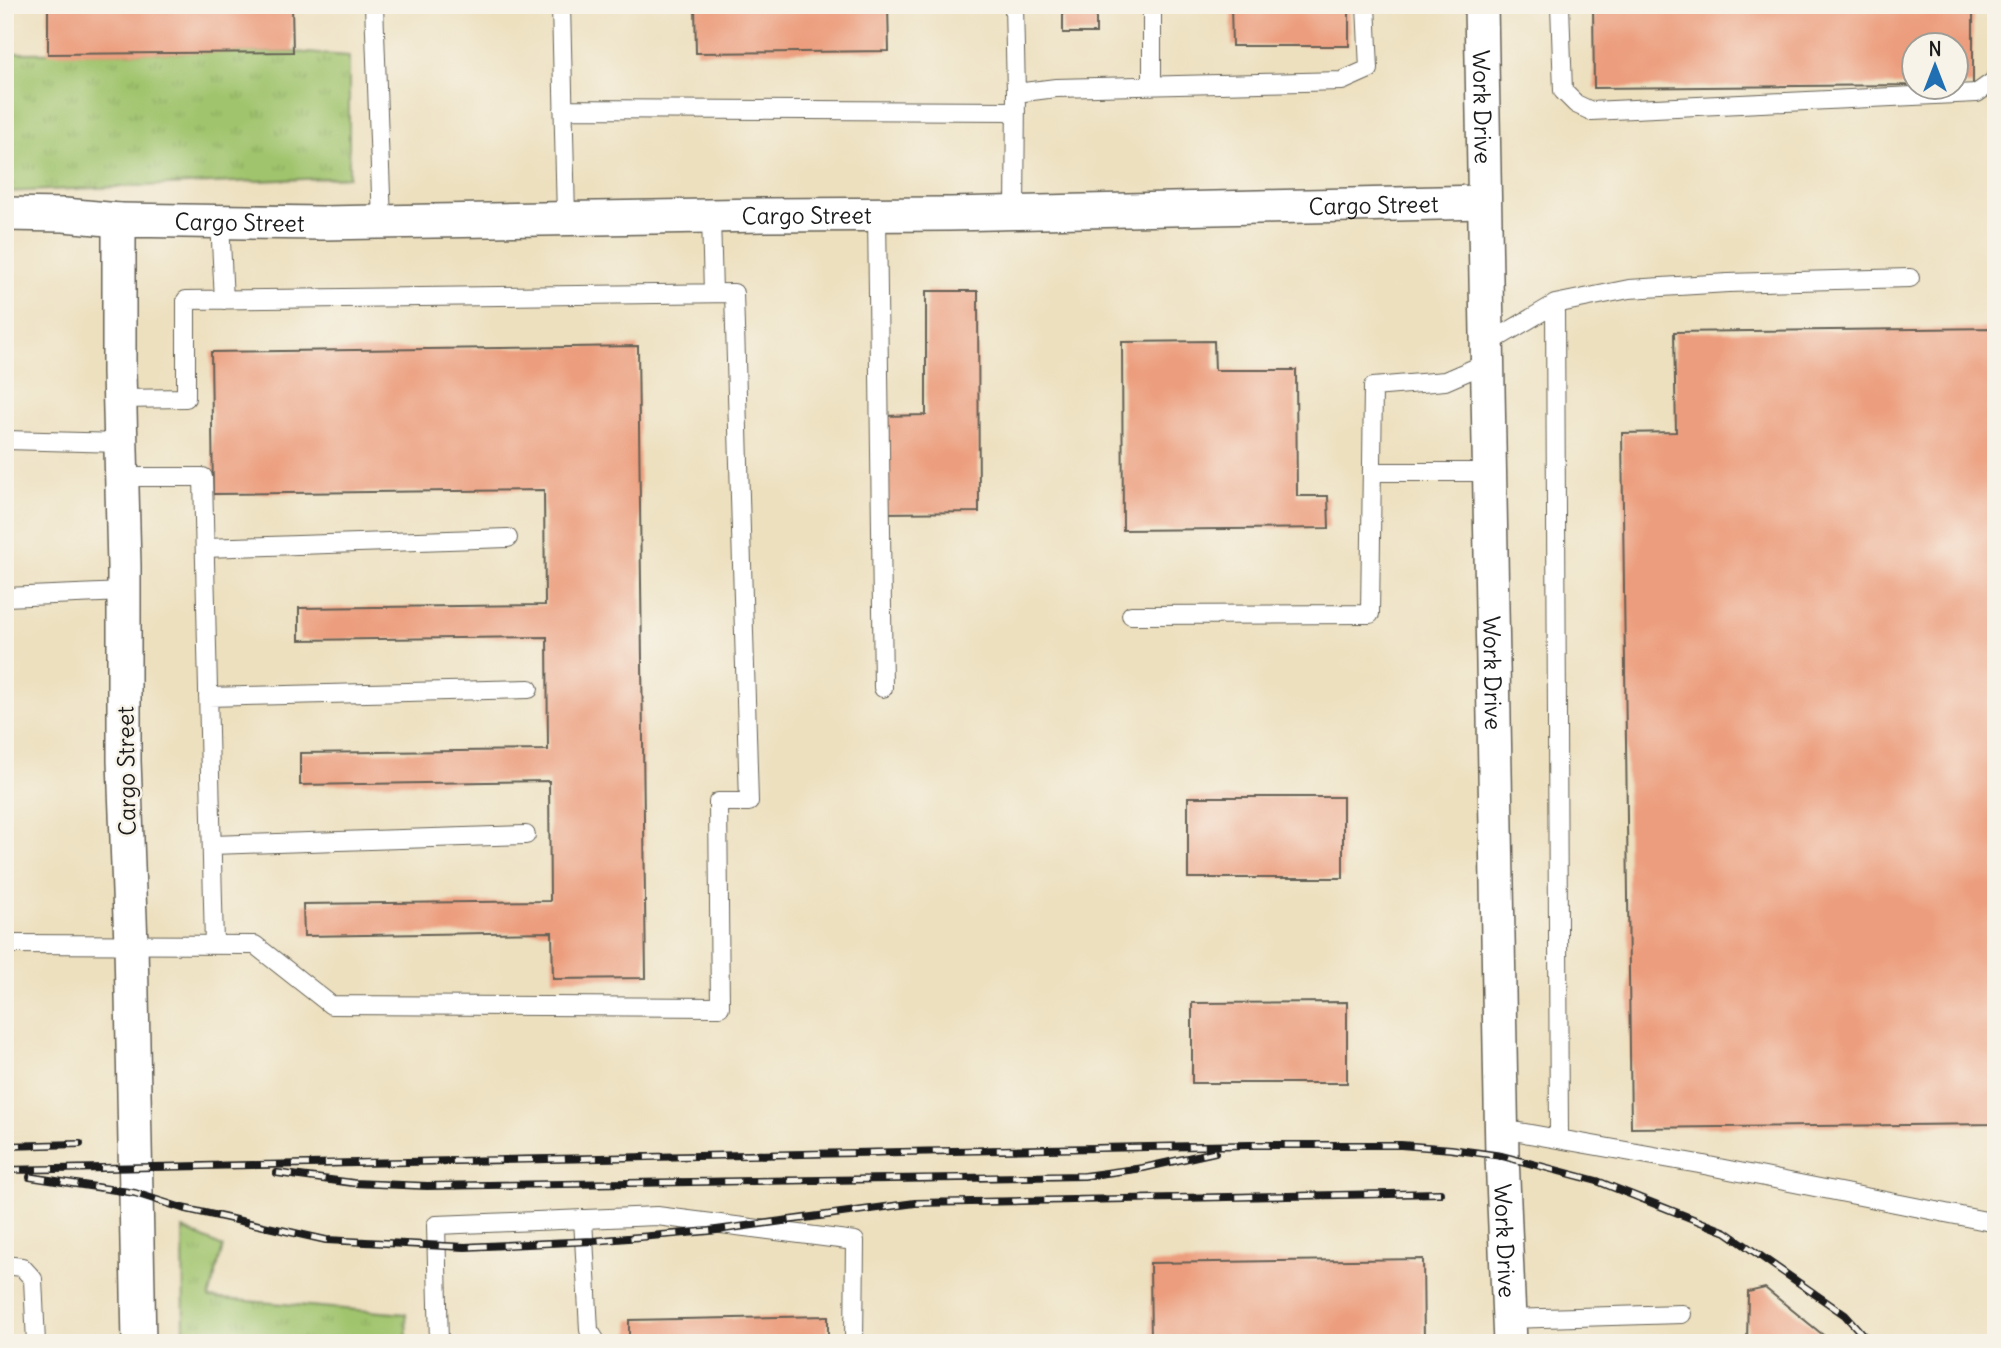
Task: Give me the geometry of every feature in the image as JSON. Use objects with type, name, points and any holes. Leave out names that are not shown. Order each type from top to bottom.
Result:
[{"type":"street","name":"Work Drive","points":[[1481,5],[1502,1129],[1509,1331]]},
{"type":"street","name":"Cargo Street","points":[[139,1343],[131,944],[124,761],[119,220],[382,222],[1484,202]]},
{"type":"street","points":[[5,214],[64,215],[119,220]]},
{"type":"lane","points":[[374,5],[382,222]]},
{"type":"lane","points":[[561,5],[566,219]]},
{"type":"lane","points":[[1014,5],[1015,212]]},
{"type":"lane","points":[[1152,5],[1152,86]]},
{"type":"lane","points":[[563,109],[1016,102],[1056,88],[1342,81],[1369,69],[1366,5]]},
{"type":"lane","points":[[1560,5],[1563,91],[1576,104],[1591,111],[1977,93],[1994,81],[1996,76]]},
{"type":"lane","points":[[877,214],[883,688]]},
{"type":"lane","points":[[711,216],[713,293]]},
{"type":"lane","points":[[220,222],[224,300]]},
{"type":"lane","points":[[1131,615],[1370,614],[1373,387],[1445,381],[1555,304],[1629,289],[1728,283],[1910,278]]},
{"type":"lane","points":[[5,944],[255,945],[331,1005],[720,1007],[718,802],[749,802],[734,293],[186,300],[186,398],[120,400]]},
{"type":"lane","points":[[1555,304],[1559,1139]]},
{"type":"lane","points":[[5,440],[121,443]]},
{"type":"lane","points":[[1372,472],[1491,472]]},
{"type":"lane","points":[[122,478],[203,478],[214,945]]},
{"type":"lane","points":[[205,548],[508,538]]},
{"type":"lane","points":[[5,597],[124,592]]},
{"type":"lane","points":[[208,697],[529,689]]},
{"type":"lane","points":[[212,845],[526,835]]},
{"type":"lane","points":[[1502,1129],[1699,1164],[1996,1223]]},
{"type":"lane","points":[[439,1343],[436,1225],[657,1216],[855,1241],[854,1343]]},
{"type":"lane","points":[[583,1219],[590,1330],[597,1343]]},
{"type":"lane","points":[[5,1265],[22,1267],[33,1279],[36,1343]]},
{"type":"lane","points":[[1509,1331],[1682,1314]]},
{"type":"green space","points":[[293,52],[349,56],[349,177],[5,192],[5,53]]},
{"type":"green space","points":[[183,1229],[223,1247],[209,1298],[406,1314],[407,1343],[184,1343]]},
{"type":"building","points":[[48,5],[292,5],[293,52],[48,54]]},
{"type":"building","points":[[695,5],[888,5],[889,51],[696,53]]},
{"type":"building","points":[[1063,5],[1096,5],[1096,33],[1063,33]]},
{"type":"building","points":[[1231,5],[1349,5],[1349,46],[1232,46]]},
{"type":"building","points":[[1593,5],[1973,5],[1973,85],[1969,85],[1969,32],[1899,32],[1899,85],[1594,88]]},
{"type":"building","points":[[926,291],[978,291],[979,512],[885,513],[884,416],[926,415]]},
{"type":"building","points":[[1996,328],[1996,1124],[1631,1128],[1622,433],[1676,432],[1674,332]]},
{"type":"building","points":[[1214,341],[1215,370],[1296,370],[1297,496],[1328,496],[1329,528],[1123,530],[1122,342]]},
{"type":"building","points":[[638,346],[646,978],[553,979],[552,932],[304,936],[303,904],[550,901],[549,781],[300,785],[300,753],[548,750],[547,637],[299,640],[299,608],[545,605],[544,490],[213,494],[211,352]]},
{"type":"building","points":[[1188,797],[1343,797],[1343,878],[1188,878]]},
{"type":"building","points":[[1347,1002],[1347,1083],[1192,1083],[1192,1003]]},
{"type":"building","points":[[1423,1259],[1424,1343],[1151,1343],[1150,1263]]},
{"type":"building","points":[[1765,1288],[1833,1343],[1747,1343],[1748,1292]]},
{"type":"building","points":[[828,1316],[828,1343],[629,1343],[629,1320]]},
{"type":"railway","points":[[5,1146],[80,1144]]},
{"type":"railway","points":[[5,1170],[1250,1145],[1401,1145],[1451,1149],[1502,1156],[1597,1181],[1726,1232],[1845,1315],[1870,1343]]},
{"type":"railway","points":[[277,1173],[353,1183],[427,1186],[1084,1176],[1143,1168],[1215,1152]]},
{"type":"railway","points":[[30,1177],[135,1193],[182,1208],[326,1240],[465,1247],[593,1241],[709,1231],[915,1203],[1440,1193]]}]
